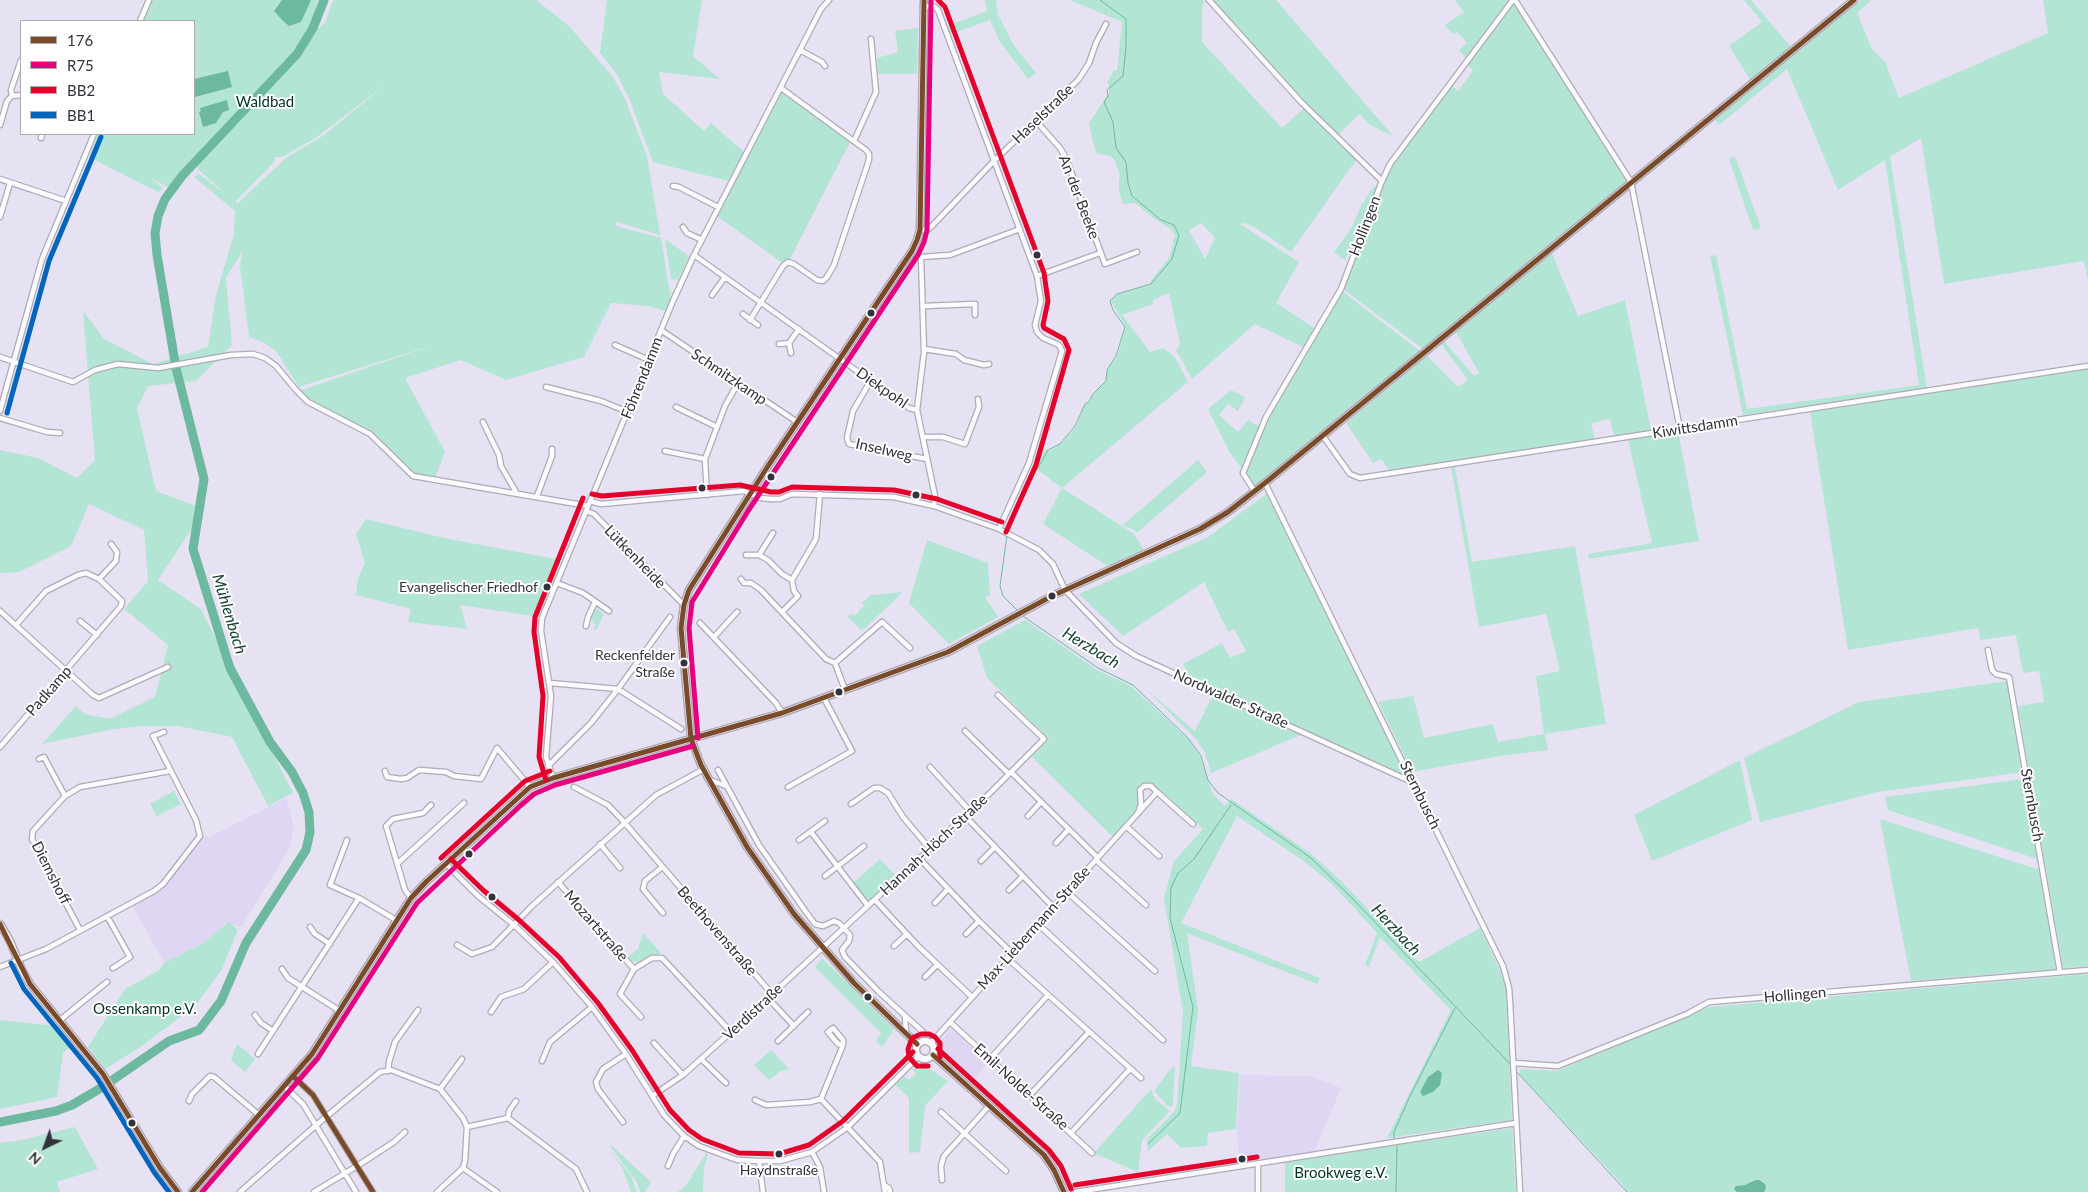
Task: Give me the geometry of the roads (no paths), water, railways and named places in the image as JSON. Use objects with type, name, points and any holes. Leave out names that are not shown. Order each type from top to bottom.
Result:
[{"type":"main road","points":[[192,1192],[312,1054],[411,898],[530,787],[553,778],[782,713],[948,652],[1065,590],[1167,546],[1200,529],[1228,512],[1255,492],[1854,0]]},
{"type":"main road","points":[[917,1044],[854,983],[794,914],[766,876],[710,780],[691,740],[681,628],[684,605],[689,590],[797,422],[912,251],[920,230],[924,3]]},
{"type":"main road","points":[[0,924],[30,984],[102,1074],[160,1168],[178,1192]]},
{"type":"main road","points":[[925,1040],[931,1043],[934,1049],[933,1056],[924,1060],[918,1056],[915,1050],[917,1044],[925,1040]]},
{"type":"main road","points":[[933,1056],[1044,1156],[1054,1170],[1064,1192]]},
{"type":"street","points":[[140,20],[149,0]]},
{"type":"street","name":"Föhrendamm","points":[[553,778],[546,757],[551,696],[541,631],[542,618],[694,255],[821,9],[829,0]]},
{"type":"street","name":"Hollingen","points":[[1209,0],[1301,102],[1382,181],[1341,289],[1266,417],[1243,473],[1255,492]]},
{"type":"street","points":[[1382,181],[1390,164],[1514,0],[1631,182],[1680,429]]},
{"type":"street","points":[[924,3],[938,10],[1037,276],[1041,301],[1036,325],[1037,332],[1043,338],[1059,345],[1062,351],[1029,463],[999,529]]},
{"type":"street","name":"Haselstraße","points":[[920,230],[927,230],[932,226],[994,160],[1080,79],[1090,63],[1096,44],[1106,24]]},
{"type":"street","points":[[854,141],[876,92],[871,39]]},
{"type":"street","points":[[800,50],[826,66]]},
{"type":"street","points":[[12,96],[11,90],[20,63]]},
{"type":"street","points":[[750,320],[783,266],[788,262],[817,280],[823,281],[828,278],[869,160],[869,154],[866,150],[781,88]]},
{"type":"street","points":[[0,125],[8,101],[12,96],[20,95]]},
{"type":"street","name":"An der Beeke","points":[[1036,121],[1060,148],[1066,158],[1105,264],[1137,252]]},
{"type":"street","points":[[0,411],[42,259],[94,135]]},
{"type":"street","points":[[0,179],[66,201]]},
{"type":"street","points":[[0,217],[10,182]]},
{"type":"street","points":[[673,186],[679,187],[718,207]]},
{"type":"street","points":[[683,227],[687,233],[702,240]]},
{"type":"street","points":[[934,506],[935,496],[917,410],[924,349],[921,257],[950,254],[1020,229]]},
{"type":"street","name":"An der Beeke","points":[[1037,276],[1100,253]]},
{"type":"street","name":"Diekpohl","points":[[694,255],[909,408],[917,410]]},
{"type":"street","points":[[712,295],[724,277]]},
{"type":"street","points":[[924,306],[975,304],[975,316]]},
{"type":"street","points":[[743,314],[758,325]]},
{"type":"street","points":[[791,353],[789,343],[799,329]]},
{"type":"street","name":"Schmitzkamp","points":[[661,330],[797,422]]},
{"type":"street","points":[[779,344],[789,343]]},
{"type":"street","points":[[615,345],[649,360]]},
{"type":"street","points":[[924,349],[956,354],[964,360],[984,365],[989,364]]},
{"type":"street","name":"Nordwalder Straße","points":[[13,362],[73,382],[95,370],[118,364],[158,368],[243,353],[265,358],[276,366],[308,402],[363,429],[413,476],[516,492],[588,506],[740,492],[760,498],[780,499],[792,494],[894,497],[934,506],[999,529],[1039,550],[1053,564],[1065,590],[1116,643],[1136,656],[1414,783]]},
{"type":"street","points":[[0,357],[13,362]]},
{"type":"street","name":"Kiwittsdamm","points":[[1323,436],[1350,474],[1360,478],[2088,366]]},
{"type":"street","name":"Inselweg","points":[[871,380],[853,412],[847,438],[849,444],[927,459]]},
{"type":"street","points":[[707,495],[705,459],[729,397],[738,383]]},
{"type":"street","points":[[546,387],[601,401],[628,412]]},
{"type":"street","points":[[923,436],[943,437],[966,444],[978,407],[978,399]]},
{"type":"street","points":[[676,407],[717,427]]},
{"type":"street","points":[[0,418],[47,432],[60,433]]},
{"type":"street","points":[[484,422],[499,454],[501,466],[516,492]]},
{"type":"street","points":[[538,496],[552,456],[552,449]]},
{"type":"street","points":[[665,452],[705,459]]},
{"type":"street","name":"Sternbusch","points":[[1266,483],[1503,966],[1509,988],[1520,1192]]},
{"type":"street","points":[[782,612],[798,596],[794,591],[792,580],[816,539],[820,494]]},
{"type":"street","name":"Lütkenheide","points":[[588,506],[684,605]]},
{"type":"street","points":[[760,555],[773,533]]},
{"type":"street","points":[[16,625],[46,591],[86,573],[99,579],[116,561],[117,552],[110,544]]},
{"type":"street","points":[[746,555],[760,555],[792,580]]},
{"type":"street","name":"Padkamp","points":[[0,747],[121,606],[122,601],[119,597],[99,579]]},
{"type":"street","points":[[741,579],[744,582],[751,583],[760,590],[826,659],[836,664],[845,690]]},
{"type":"street","points":[[557,583],[583,593],[609,612]]},
{"type":"street","points":[[586,626],[595,602]]},
{"type":"street","points":[[0,611],[100,698],[168,667]]},
{"type":"street","points":[[714,637],[737,612]]},
{"type":"street","points":[[548,766],[591,723],[670,617]]},
{"type":"street","points":[[80,621],[97,636]]},
{"type":"street","points":[[836,664],[882,622],[910,648]]},
{"type":"street","points":[[700,623],[776,703],[782,713]]},
{"type":"street","name":"Sternbusch","points":[[1988,650],[1992,670],[1996,674],[2009,677],[2060,972]]},
{"type":"street","points":[[550,683],[618,689],[681,729]]},
{"type":"street","name":"Hannah-Höch-Straße","points":[[822,947],[930,849],[1044,739],[998,695]]},
{"type":"street","points":[[788,787],[852,751],[824,698]]},
{"type":"street","points":[[965,731],[1146,904]]},
{"type":"street","points":[[0,967],[46,949],[154,891],[163,884],[200,836],[196,820],[153,736],[164,732]]},
{"type":"street","points":[[0,736],[5,741]]},
{"type":"street","points":[[384,771],[387,777],[401,779],[407,778],[419,770],[446,772],[454,776],[481,779],[497,748],[530,787]]},
{"type":"street","points":[[39,759],[44,757],[65,796]]},
{"type":"street","points":[[930,767],[970,811]]},
{"type":"street","points":[[457,945],[472,954],[492,948],[532,906],[624,822],[656,795],[704,769]]},
{"type":"street","name":"Diemshoff","points":[[80,930],[32,839],[33,832],[65,796],[80,787],[170,770]]},
{"type":"street","points":[[718,770],[759,845],[815,924],[823,926],[834,921],[844,928],[850,935],[849,941],[842,950],[845,957],[922,1031]]},
{"type":"street","points":[[710,780],[726,786]]},
{"type":"street","points":[[1138,813],[1141,804],[1140,790],[1144,786],[1151,786],[1194,824]]},
{"type":"street","name":"Beethovenstraße","points":[[574,788],[608,805],[624,822],[794,1026]]},
{"type":"street","points":[[851,804],[874,788],[880,788],[888,793],[903,816],[930,849]]},
{"type":"street","name":"Max-Liebermann-Straße","points":[[931,1043],[1158,792]]},
{"type":"street","points":[[1028,816],[1041,802]]},
{"type":"street","points":[[398,863],[464,803]]},
{"type":"street","points":[[411,898],[406,890],[387,830],[388,822],[402,816],[423,813],[431,805]]},
{"type":"street","points":[[965,816],[1053,907]]},
{"type":"street","points":[[799,840],[825,821]]},
{"type":"street","points":[[1126,826],[1159,856]]},
{"type":"street","points":[[1056,843],[1069,829]]},
{"type":"street","points":[[811,832],[836,867],[868,906]]},
{"type":"street","points":[[346,840],[330,885],[360,898],[396,920]]},
{"type":"street","points":[[600,844],[620,868]]},
{"type":"street","points":[[826,876],[864,846]]},
{"type":"street","points":[[981,861],[994,848]]},
{"type":"street","points":[[919,858],[978,921],[1012,952]]},
{"type":"street","points":[[446,864],[478,896],[514,924],[553,962],[592,1007],[626,1054],[664,1115],[684,1136],[699,1146],[737,1160],[780,1161],[812,1152],[848,1126],[918,1056]]},
{"type":"street","name":"Beethovenstraße","points":[[662,868],[645,881],[643,889],[663,913]]},
{"type":"street","points":[[1010,890],[1022,877]]},
{"type":"street","name":"Mozartstraße","points":[[558,882],[634,969]]},
{"type":"street","points":[[935,903],[948,889]]},
{"type":"street","points":[[1066,892],[1155,971]]},
{"type":"street","points":[[258,1054],[360,898]]},
{"type":"street","points":[[875,900],[906,934],[972,997]]},
{"type":"street","points":[[107,916],[130,957],[113,968]]},
{"type":"street","points":[[966,934],[978,921]]},
{"type":"street","points":[[1038,924],[1163,1040]]},
{"type":"street","points":[[310,927],[330,944]]},
{"type":"street","points":[[894,946],[906,934]]},
{"type":"street","name":"Verdistraße","points":[[652,1096],[683,1075],[822,947]]},
{"type":"street","name":"Mozartstraße","points":[[641,1017],[620,994],[634,969],[652,958],[662,958],[731,1032]]},
{"type":"street","points":[[1007,958],[1141,1078]]},
{"type":"street","points":[[491,1012],[502,998],[524,989],[553,962]]},
{"type":"street","points":[[925,977],[937,965]]},
{"type":"street","points":[[282,969],[288,978],[340,1011]]},
{"type":"street","name":"Hollingen","points":[[1514,1064],[1558,1066],[1686,1014],[1709,1002],[2088,970]]},
{"type":"street","points":[[60,1020],[107,982]]},
{"type":"street","points":[[990,1059],[1048,995]]},
{"type":"street","points":[[542,1061],[550,1042],[592,1007]]},
{"type":"street","points":[[388,1071],[395,1042],[418,1010]]},
{"type":"street","points":[[778,1041],[808,1012]]},
{"type":"street","points":[[255,1015],[261,1023],[273,1031]]},
{"type":"street","points":[[905,1016],[906,1032]]},
{"type":"street","name":"Emil-Nolde-Straße","points":[[950,1022],[1092,1153]]},
{"type":"street","points":[[1030,1096],[1088,1032]]},
{"type":"street","points":[[654,1043],[683,1075]]},
{"type":"street","points":[[821,1099],[843,1045]]},
{"type":"street","points":[[623,1122],[598,1089],[596,1082],[602,1069],[626,1054]]},
{"type":"street","points":[[440,1089],[456,1070],[462,1059]]},
{"type":"street","points":[[701,1059],[726,1083]]},
{"type":"street","points":[[1071,1132],[1130,1069]]},
{"type":"street","points":[[240,1192],[316,1124],[380,1072],[388,1071],[400,1073],[440,1089],[463,1118],[467,1127],[463,1168],[437,1192]]},
{"type":"street","points":[[189,1101],[192,1094],[210,1076],[214,1077],[259,1115]]},
{"type":"street","points":[[293,1076],[313,1095],[373,1192]]},
{"type":"street","points":[[284,1086],[303,1104],[356,1192]]},
{"type":"street","points":[[755,1100],[766,1105],[810,1102],[821,1099]]},
{"type":"street","points":[[821,1099],[880,1162],[885,1192]]},
{"type":"street","points":[[508,1118],[509,1111],[516,1101]]},
{"type":"street","points":[[942,1180],[941,1166],[944,1156],[989,1106]]},
{"type":"street","points":[[941,1112],[1006,1170]]},
{"type":"street","points":[[467,1127],[508,1118],[576,1168],[587,1192]]},
{"type":"street","points":[[1076,1192],[1103,1190],[1516,1123]]},
{"type":"street","points":[[314,1192],[394,1142],[405,1132]]},
{"type":"street","points":[[668,1166],[684,1136]]},
{"type":"street","points":[[812,1152],[820,1167],[824,1192]]},
{"type":"street","points":[[759,1161],[763,1192]]},
{"type":"street","points":[[1258,1164],[1258,1192]]},
{"type":"street","points":[[463,1168],[497,1192]]},
{"type":"street","points":[[884,1185],[889,1188],[890,1192]]},
{"type":"waterway","name":"Mühlenbach","points":[[0,1122],[56,1111],[72,1105],[101,1088],[169,1041],[199,1030],[221,1001],[246,943],[306,850],[310,832],[309,812],[303,793],[292,772],[270,742],[230,668],[193,549],[204,479],[176,368],[155,233],[158,216],[165,199],[182,176],[297,54],[313,28],[324,0]]},
{"type":"waterway","name":"Herzbach","points":[[1009,531],[1027,483],[1048,450],[1060,444],[1075,426],[1085,404],[1089,402],[1093,394],[1106,381],[1107,370],[1116,356],[1125,327],[1113,310],[1110,301],[1117,294],[1151,284],[1172,259],[1179,235],[1174,225],[1161,220],[1132,196],[1128,183],[1126,162],[1116,148],[1113,122],[1104,102],[1108,96],[1107,90],[1123,76],[1126,19],[1100,0]]},
{"type":"waterway","name":"Herzbach","points":[[1007,535],[1000,586],[1003,596],[1018,611]]},
{"type":"waterway","name":"Herzbach","points":[[1023,616],[1098,668],[1133,685],[1188,738],[1201,756],[1208,780],[1218,793],[1311,858],[1352,898],[1512,1066]]},
{"type":"waterway","points":[[1148,1144],[1180,1113],[1193,1007],[1170,918],[1171,888],[1178,873],[1194,859],[1231,805]]},
{"type":"waterway","points":[[1394,1138],[1394,1132],[1410,1096],[1455,1008]]},
{"type":"waterway","name":"Herzbach","points":[[1516,1071],[1627,1192]]},
{"type":"waterway","points":[[1396,1192],[1397,1146]]},
{"type":"place","name":"Evangelischer Friedhof","points":[[547,587]]},
{"type":"place","name":"Reckenfelder Straße","points":[[684,663]]},
{"type":"place","name":"Haydnstraße","points":[[779,1154]]},
{"type":"park label","name":"Waldbad","points":[[265,102]]},
{"type":"park label","name":"Ossenkamp e.V.","points":[[145,1009]]},
{"type":"park label","name":"Brookweg e.V.","points":[[1341,1173]]}]
